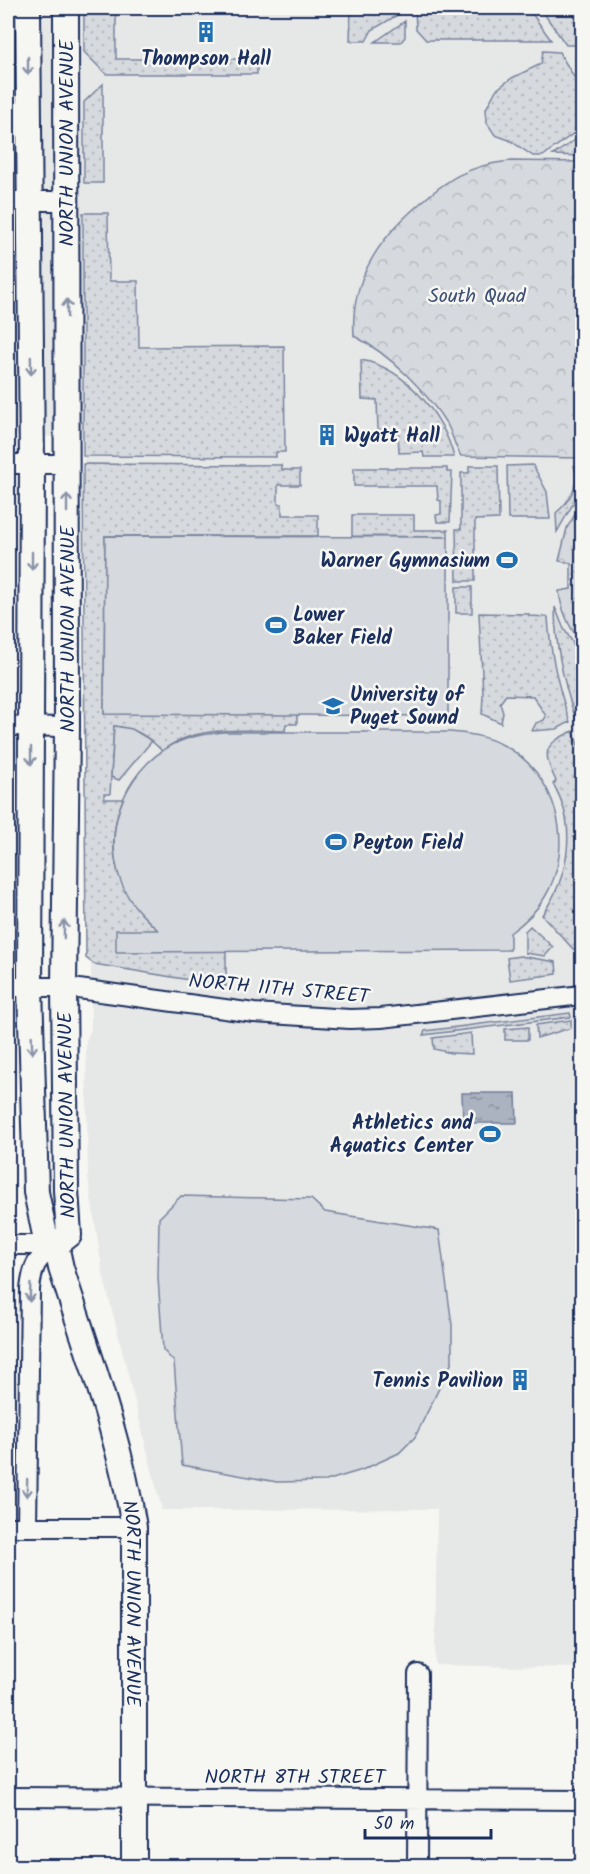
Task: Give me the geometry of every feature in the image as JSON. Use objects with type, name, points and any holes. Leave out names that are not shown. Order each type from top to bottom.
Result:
[{"type":"street","name":"NORTH UNION AVENUE","points":[[28,8],[18,201],[32,464],[19,727],[19,987],[36,1192],[45,1236],[56,1245],[61,1268],[109,1419],[129,1494],[134,1527],[134,1866]]},
{"type":"street","name":"NORTH UNION AVENUE","points":[[27,1527],[30,1289],[38,1258],[69,1235],[66,1190],[64,987],[67,727],[66,8]]},
{"type":"street","points":[[18,201],[67,201]]},
{"type":"street","points":[[8,464],[67,464]]},
{"type":"street","points":[[19,727],[67,727]]},
{"type":"street","name":"NORTH 11TH STREET","points":[[19,987],[64,987],[254,1013],[350,1019],[381,1018],[582,995]]},
{"type":"street","points":[[8,1245],[56,1245]]},
{"type":"street","points":[[8,1527],[134,1527]]},
{"type":"street","points":[[417,1866],[418,1674]]},
{"type":"street","name":"NORTH 8TH STREET","points":[[8,1797],[582,1800]]},
{"type":"shaded area","name":"University of Puget Sound","points":[[8,8],[582,8],[582,1668],[435,1665],[437,1509],[162,1510],[103,1274],[88,1177],[86,1041],[91,1029],[91,963],[86,958],[83,437],[8,436]]},
{"type":"green space","points":[[84,8],[116,8],[116,59],[257,59],[257,74],[106,74],[84,52]]},
{"type":"green space","points":[[351,8],[405,8],[406,10],[372,30],[366,41],[350,41]]},
{"type":"green space","points":[[415,8],[528,8],[551,40],[426,40],[416,29]]},
{"type":"green space","points":[[540,8],[582,8],[582,37],[577,39],[576,45],[566,45]]},
{"type":"green space","points":[[405,21],[405,37],[401,42],[375,42]]},
{"type":"green space","points":[[543,51],[559,52],[582,90],[582,127],[543,156],[533,156],[509,140],[495,135],[487,123],[486,109],[496,90],[512,78],[541,64]]},
{"type":"green space","points":[[103,84],[103,183],[84,183],[84,102]]},
{"type":"green space","points":[[582,135],[582,156],[553,155]]},
{"type":"green space","name":"South Quad","points":[[510,161],[582,162],[582,458],[461,456],[448,426],[419,387],[394,363],[354,336],[354,316],[362,280],[369,264],[389,234],[437,189],[458,175],[482,166]]},
{"type":"green space","points":[[83,213],[108,213],[109,281],[138,281],[139,347],[284,346],[285,452],[276,452],[276,457],[83,456]]},
{"type":"green space","points":[[361,360],[393,373],[420,396],[441,425],[454,457],[424,457],[423,452],[399,453],[398,430],[378,430],[377,400],[362,399]]},
{"type":"green space","points":[[83,464],[281,465],[282,470],[300,470],[300,485],[278,485],[278,504],[282,504],[282,515],[318,515],[318,536],[105,536],[104,714],[297,714],[297,724],[286,724],[285,731],[237,730],[205,733],[175,742],[162,751],[141,734],[114,726],[110,794],[104,794],[104,799],[123,799],[114,836],[114,853],[124,887],[144,917],[158,930],[116,951],[226,951],[226,986],[94,964],[86,958]]},
{"type":"green space","points":[[533,465],[547,492],[550,519],[508,519],[507,466]]},
{"type":"green space","points":[[469,466],[498,466],[499,519],[475,520],[475,581],[457,581],[456,529],[461,529],[461,473],[469,473]]},
{"type":"green space","points":[[574,466],[582,466],[582,488],[557,532],[556,513],[565,503],[575,485]]},
{"type":"green space","points":[[354,468],[447,468],[447,472],[452,472],[450,522],[437,522],[436,515],[441,514],[441,501],[438,500],[437,486],[354,486]]},
{"type":"green space","points":[[582,502],[582,645],[567,620],[559,591],[571,589],[571,563],[559,561],[567,528]]},
{"type":"green space","points":[[352,515],[414,515],[414,530],[448,530],[448,537],[352,536]]},
{"type":"green space","name":"Lower Baker Field","points":[[105,536],[448,537],[448,716],[104,714]]},
{"type":"green space","points":[[456,587],[472,587],[472,613],[456,613]]},
{"type":"green space","points":[[555,607],[564,629],[582,657],[582,715],[576,720],[561,664],[556,636]]},
{"type":"green space","points":[[479,613],[529,614],[529,616],[548,617],[555,670],[570,722],[557,729],[532,731],[536,723],[544,720],[546,716],[533,696],[506,695],[500,703],[503,713],[501,723],[482,714]]},
{"type":"green space","points":[[114,726],[132,729],[152,741],[119,780],[111,777]]},
{"type":"green space","points":[[573,731],[582,756],[582,948],[573,949],[542,915],[559,884],[567,851],[568,833],[566,816],[553,784],[556,781],[547,756],[548,750],[556,740]]},
{"type":"green space","points":[[223,732],[450,732],[490,739],[503,745],[522,757],[537,773],[556,812],[560,834],[559,856],[554,877],[545,897],[538,908],[510,933],[510,950],[116,952],[116,930],[158,930],[132,902],[117,871],[114,849],[115,828],[128,788],[140,771],[174,744],[192,737]]},
{"type":"green space","points":[[530,926],[553,947],[545,956],[525,953],[525,931]]},
{"type":"green space","points":[[520,956],[556,962],[557,974],[510,980],[507,958]]},
{"type":"green space","points":[[570,1013],[571,1017],[423,1035],[425,1031]]},
{"type":"green space","points":[[571,1020],[571,1028],[537,1038],[536,1025]]},
{"type":"green space","points":[[528,1027],[528,1040],[505,1040],[505,1029]]},
{"type":"green space","points":[[471,1033],[472,1054],[434,1049],[433,1038]]},
{"type":"green space","points":[[181,1196],[311,1199],[325,1212],[439,1230],[452,1325],[452,1362],[415,1437],[399,1453],[362,1470],[326,1481],[277,1482],[182,1465],[174,1362],[163,1350],[158,1278],[159,1218]]},
{"type":"water","points":[[462,1093],[516,1093],[517,1123],[463,1123]]},
{"type":"place","name":"Thompson Hall","points":[[206,32]]},
{"type":"place","name":"Wyatt Hall","points":[[327,435]]},
{"type":"place","name":"Warner Gymnasium","points":[[507,560]]},
{"type":"place","name":"Lower Baker Field","points":[[276,625]]},
{"type":"place","name":"University of Puget Sound","points":[[333,706]]},
{"type":"place","name":"Peyton Field","points":[[336,842]]},
{"type":"place","name":"Athletics and Aquatics Center","points":[[490,1134]]},
{"type":"place","name":"Tennis Pavilion","points":[[520,1380]]}]
